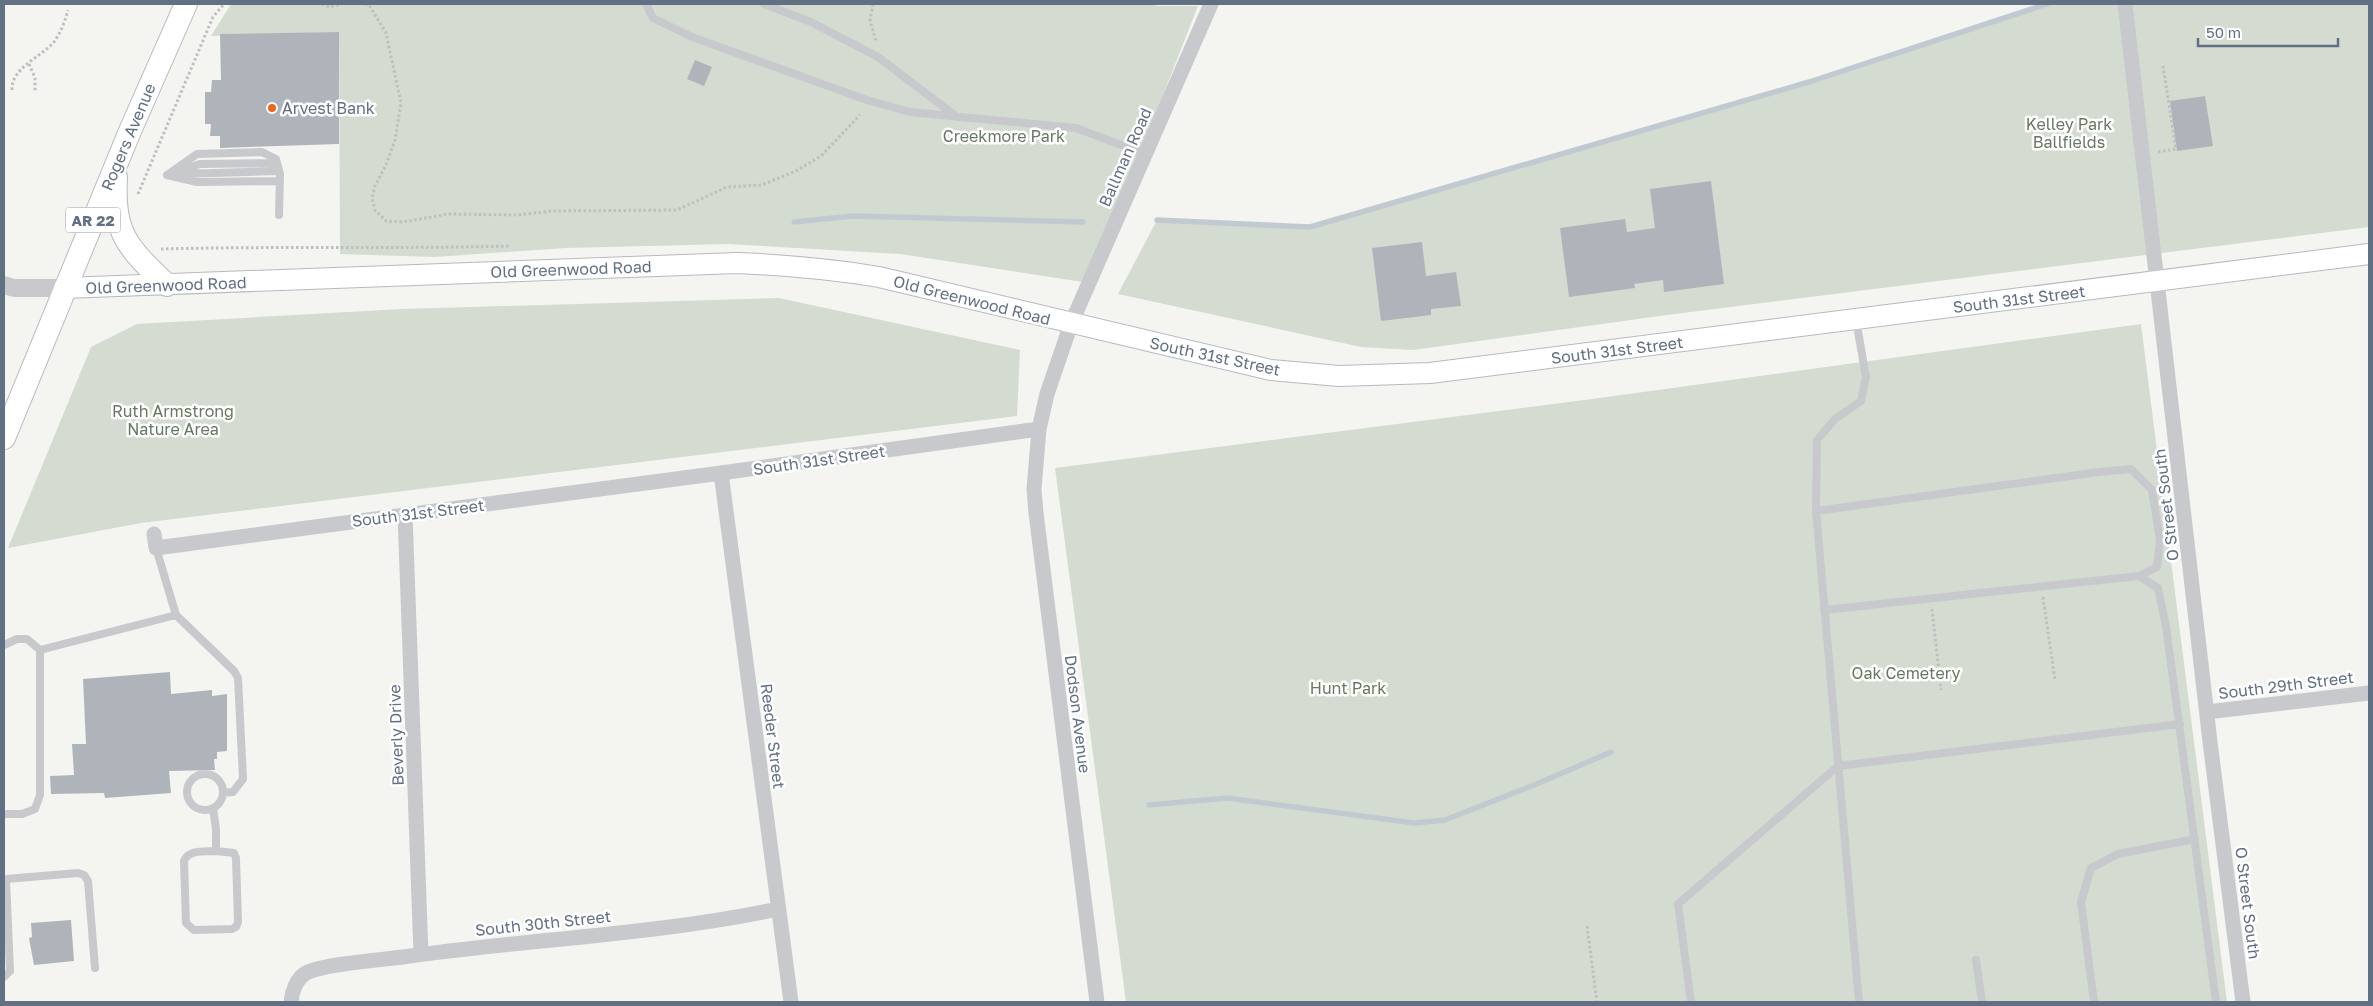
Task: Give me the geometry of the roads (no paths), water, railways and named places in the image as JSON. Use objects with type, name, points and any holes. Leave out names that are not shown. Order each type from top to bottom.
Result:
[{"type":"main road","name":"Rogers Avenue","points":[[4,438],[64,288],[186,4]]},
{"type":"main road","points":[[117,162],[115,202],[120,230],[135,255],[167,285]]},
{"type":"main road","name":"South 31st Street","points":[[1071,324],[1271,370],[1339,376],[1384,376],[1430,373],[2369,254]]},
{"type":"main road","name":"Old Greenwood Road","points":[[64,288],[737,263],[785,264],[832,269],[879,278],[1071,324]]},
{"type":"street","name":"Ballman Road","points":[[1071,324],[1210,4]]},
{"type":"street","name":"O Street South","points":[[2125,4],[2243,1002]]},
{"type":"street","points":[[4,285],[14,288],[64,288]]},
{"type":"street","points":[[1039,429],[1047,394],[1071,324]]},
{"type":"street","name":"South 31st Street","points":[[155,541],[405,514],[1039,429]]},
{"type":"street","name":"Dodson Avenue","points":[[1039,429],[1034,489],[1036,513],[1097,1002]]},
{"type":"street","name":"Reeder Street","points":[[721,473],[791,1002]]},
{"type":"street","name":"Beverly Drive","points":[[405,514],[421,954]]},
{"type":"street","name":"South 29th Street","points":[[2208,712],[2369,693]]},
{"type":"street","name":"South 30th Street","points":[[291,1002],[297,982],[311,971],[421,954],[687,924],[778,909]]},
{"type":"lane","points":[[646,4],[653,18],[701,40],[866,100],[910,112],[1076,128],[1145,154]]},
{"type":"lane","points":[[764,4],[811,22],[878,57],[959,118]]},
{"type":"lane","points":[[167,174],[197,154],[262,152],[276,159],[280,215]]},
{"type":"lane","points":[[167,174],[278,167]]},
{"type":"lane","points":[[167,174],[197,182],[279,181]]},
{"type":"lane","points":[[1856,320],[1866,377],[1861,401],[1835,420],[1817,440],[1816,511],[1859,1002]]},
{"type":"lane","points":[[1816,511],[2131,469],[2152,490],[2160,540],[2157,567],[2139,576],[1824,610]]},
{"type":"lane","points":[[155,541],[176,615],[234,671],[238,678],[243,779],[233,792],[223,793]]},
{"type":"lane","points":[[2139,576],[2158,588],[2166,626],[2216,1002]]},
{"type":"lane","points":[[40,650],[176,615]]},
{"type":"lane","points":[[4,645],[17,639],[26,639],[40,650]]},
{"type":"lane","points":[[4,814],[22,814],[35,809],[40,794],[40,650]]},
{"type":"lane","points":[[1691,1002],[1678,904],[1838,766],[2180,724]]},
{"type":"lane","points":[[200,775],[211,775],[220,782],[223,793],[221,800],[213,808],[201,810],[191,804],[187,792],[191,781],[200,775]]},
{"type":"lane","points":[[213,808],[216,829],[216,851]]},
{"type":"lane","points":[[2094,1002],[2081,902],[2091,868],[2118,854],[2195,839]]},
{"type":"lane","points":[[216,851],[229,851],[234,853],[236,858],[238,922],[236,927],[232,929],[194,930],[186,923],[184,861],[186,855],[190,852],[216,851]]},
{"type":"lane","points":[[4,978],[10,971],[5,879],[78,873],[84,875],[88,882],[95,968]]},
{"type":"lane","points":[[1976,960],[1982,1002]]},
{"type":"waterway","points":[[1157,220],[1310,227],[1809,82],[2047,4]]},
{"type":"waterway","points":[[794,222],[853,216],[1083,222]]},
{"type":"waterway","points":[[1149,805],[1227,798],[1414,823],[1445,820],[1611,752]]},
{"type":"place","name":"Arvest Bank","points":[[272,108]]},
{"type":"park label","name":"Kelley Park Ballfields","points":[[2069,133]]},
{"type":"park label","name":"Creekmore Park","points":[[1004,136]]},
{"type":"park label","name":"Ruth Armstrong Nature Area","points":[[173,420]]},
{"type":"park label","name":"Oak Cemetery","points":[[1906,673]]},
{"type":"park label","name":"Hunt Park","points":[[1348,688]]}]
